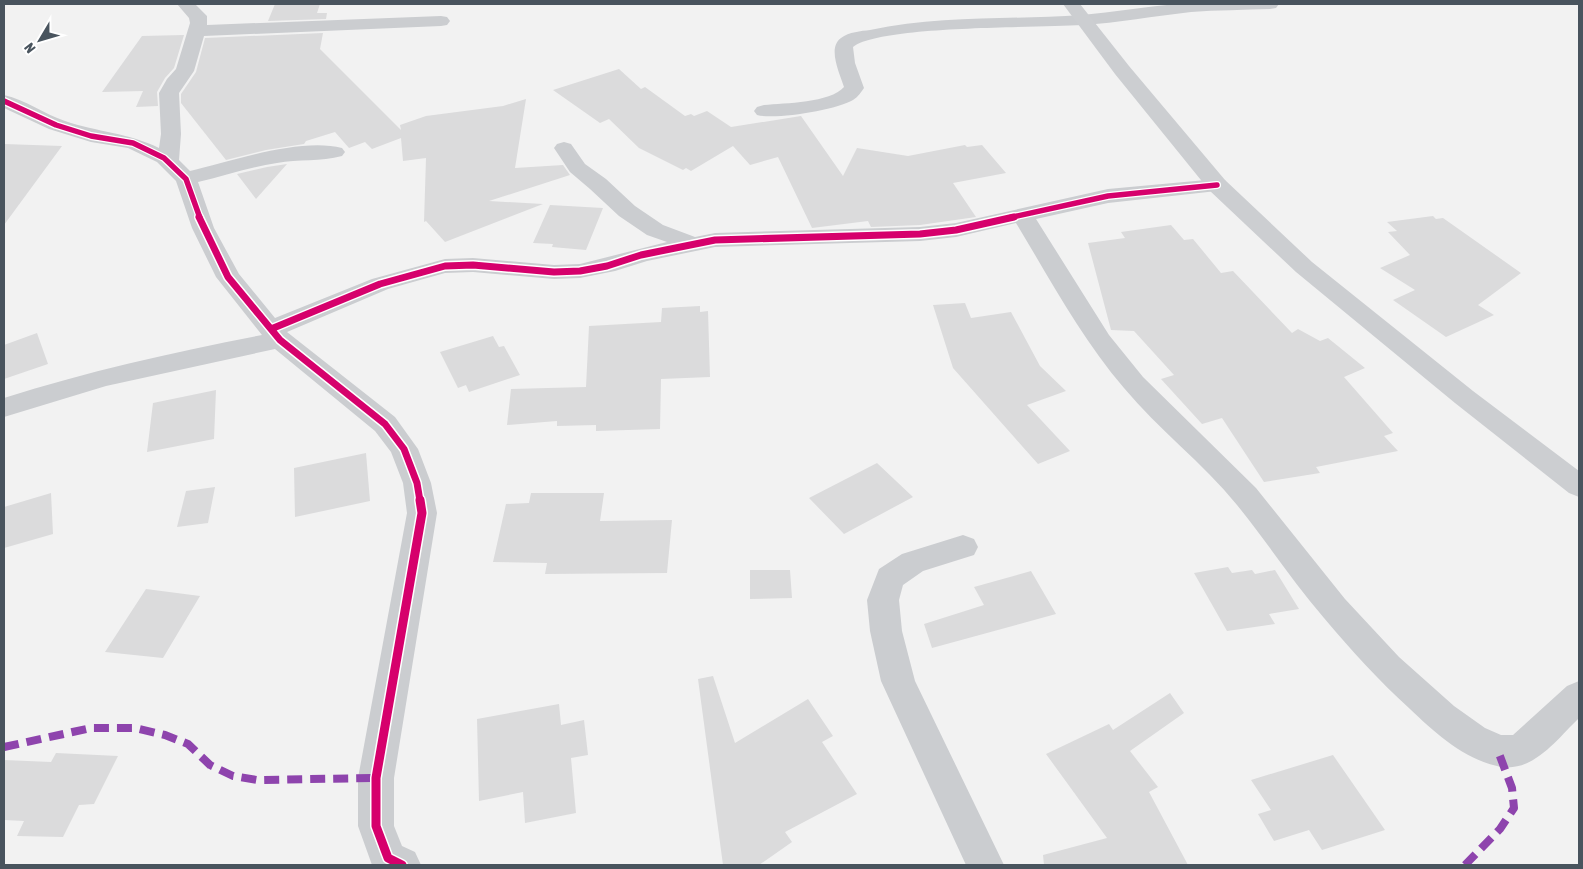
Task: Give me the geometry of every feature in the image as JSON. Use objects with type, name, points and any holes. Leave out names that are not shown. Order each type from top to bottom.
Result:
[{"type":"street","points":[[185,4],[198,16],[200,23],[185,71],[174,83],[169,93],[168,101],[177,171],[203,228],[228,277],[276,334],[385,424],[404,449],[417,483],[422,513],[376,778],[376,826],[391,863]]},
{"type":"street","points":[[764,110],[820,104],[847,96],[854,88],[846,63],[844,47],[847,42],[856,38],[930,26],[1076,12],[1270,4]]},
{"type":"street","points":[[1076,12],[1217,185],[1304,266],[1464,397],[1579,486]]},
{"type":"street","points":[[197,31],[441,21]]},
{"type":"street","points":[[4,101],[56,126],[91,136],[133,143],[164,158],[177,171]]},
{"type":"street","points":[[564,148],[577,168],[598,184],[627,211],[655,230],[693,244]]},
{"type":"street","points":[[177,171],[304,152],[335,152]]},
{"type":"street","points":[[4,408],[49,392],[276,334],[380,284],[445,266],[473,265],[554,272],[580,271],[607,266],[641,255],[715,240],[920,234],[956,230],[1108,196],[1217,185]]},
{"type":"street","points":[[1023,216],[1100,341],[1134,383],[1246,496],[1334,608],[1387,667],[1442,717],[1473,739],[1498,752],[1514,751],[1524,748],[1579,696]]},
{"type":"street","points":[[963,547],[913,562],[890,578],[883,600],[886,631],[898,681],[985,865]]},
{"type":"building","points":[[275,4],[320,4],[317,13],[327,13],[326,19],[268,21]]},
{"type":"building","points":[[323,33],[320,49],[401,130],[400,125],[426,116],[503,106],[526,99],[515,168],[563,165],[570,175],[489,201],[543,204],[445,242],[426,221],[424,222],[426,158],[403,161],[401,138],[372,149],[365,142],[349,148],[335,132],[306,141],[304,144],[266,150],[226,160],[181,103],[181,94],[196,72],[205,38]]},
{"type":"building","points":[[184,35],[174,68],[165,78],[157,92],[158,106],[136,107],[143,91],[102,92],[142,36]]},
{"type":"building","points":[[619,69],[641,89],[645,87],[685,116],[691,114],[694,116],[707,111],[731,127],[801,116],[843,176],[857,148],[908,156],[965,145],[967,147],[982,145],[1006,173],[953,183],[976,217],[920,225],[871,227],[868,221],[812,228],[778,157],[750,165],[733,146],[691,171],[686,168],[683,170],[639,148],[609,119],[600,123],[553,90]]},
{"type":"building","points":[[4,144],[62,146],[4,225]]},
{"type":"building","points":[[287,164],[256,199],[237,174],[267,167]]},
{"type":"building","points":[[550,205],[603,208],[586,250],[552,247],[553,244],[533,243]]},
{"type":"building","points":[[1433,216],[1436,219],[1443,218],[1521,273],[1478,305],[1494,315],[1446,337],[1393,300],[1415,290],[1380,268],[1410,255],[1388,232],[1397,231],[1387,222]]},
{"type":"building","points":[[1171,225],[1184,240],[1193,239],[1221,273],[1233,271],[1292,333],[1298,329],[1320,341],[1328,338],[1365,368],[1344,377],[1393,433],[1384,436],[1398,451],[1316,467],[1320,473],[1264,482],[1222,418],[1202,424],[1161,379],[1174,375],[1134,331],[1111,330],[1088,243],[1125,238],[1121,232]]},
{"type":"building","points":[[965,303],[971,318],[1011,312],[1040,366],[1066,391],[1027,405],[1070,451],[1038,464],[953,368],[933,305]]},
{"type":"building","points":[[700,306],[700,312],[708,311],[710,377],[661,379],[660,429],[596,431],[596,425],[557,426],[557,421],[507,425],[511,389],[586,387],[589,326],[661,322],[662,308]]},
{"type":"building","points":[[37,333],[48,364],[4,379],[4,345]]},
{"type":"building","points":[[493,336],[499,347],[504,346],[520,375],[469,392],[466,385],[458,388],[440,352]]},
{"type":"building","points":[[216,390],[214,439],[147,452],[153,403]]},
{"type":"building","points":[[366,453],[370,501],[295,517],[294,468]]},
{"type":"building","points":[[877,463],[913,497],[844,534],[809,498]]},
{"type":"building","points":[[215,487],[208,523],[177,527],[186,491]]},
{"type":"building","points":[[51,493],[53,534],[4,548],[4,507]]},
{"type":"building","points":[[531,493],[604,493],[600,521],[672,520],[667,573],[545,574],[547,563],[493,562],[506,504],[529,503]]},
{"type":"building","points":[[1228,567],[1232,573],[1252,570],[1255,574],[1275,570],[1299,609],[1269,614],[1275,624],[1227,631],[1194,573]]},
{"type":"building","points":[[750,570],[790,570],[792,598],[750,599]]},
{"type":"building","points":[[1031,571],[1056,614],[932,648],[924,624],[984,605],[974,587]]},
{"type":"building","points":[[146,589],[200,596],[163,658],[105,652]]},
{"type":"building","points":[[713,676],[735,743],[808,699],[833,736],[822,742],[857,794],[785,832],[792,842],[759,865],[723,865],[698,679]]},
{"type":"building","points":[[1170,693],[1184,713],[1130,751],[1158,787],[1149,792],[1188,865],[1044,865],[1043,855],[1107,838],[1046,754],[1109,724],[1113,730]]},
{"type":"building","points":[[559,704],[561,725],[584,720],[588,755],[571,758],[576,813],[525,823],[523,792],[479,801],[477,719]]},
{"type":"building","points":[[56,753],[118,756],[94,804],[79,805],[63,837],[17,836],[24,821],[4,820],[4,760],[51,762]]},
{"type":"building","points":[[1333,755],[1385,830],[1322,850],[1309,830],[1274,841],[1258,814],[1271,810],[1251,780]]},
{"type":"marked path","points":[[4,747],[91,728],[135,728],[165,735],[188,744],[210,765],[233,776],[257,780],[376,778]]},
{"type":"marked path","points":[[1465,865],[1500,829],[1514,808],[1512,788],[1498,751]]},
{"type":"cycle path","points":[[4,101],[56,125],[91,136],[133,143],[164,158],[186,179],[203,228],[228,277],[280,340],[385,424],[404,449],[417,483],[422,513],[376,778],[376,826],[388,858],[402,865]]},
{"type":"cycle path","points":[[271,329],[380,284],[445,266],[473,265],[554,272],[580,271],[607,266],[641,255],[715,240],[920,234],[956,230],[1108,196],[1217,185]]}]
